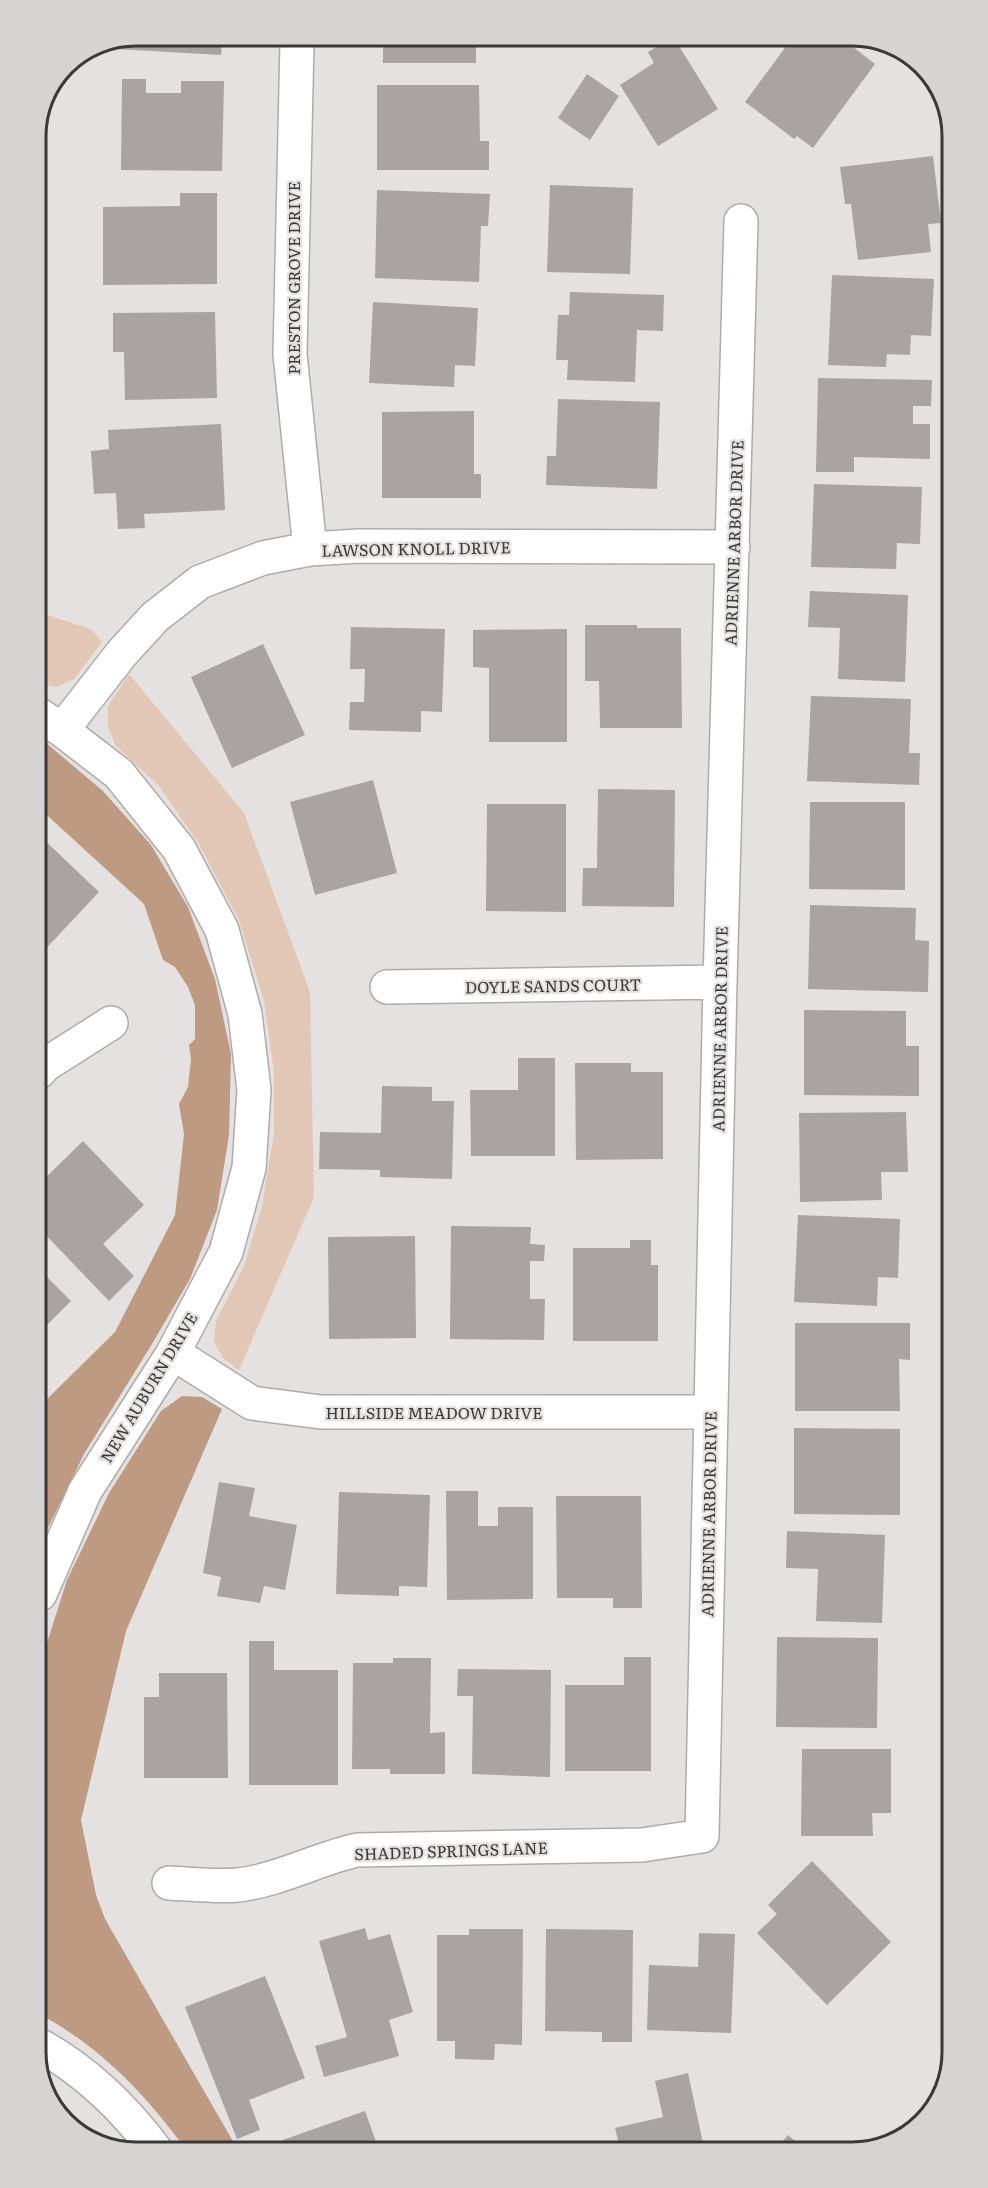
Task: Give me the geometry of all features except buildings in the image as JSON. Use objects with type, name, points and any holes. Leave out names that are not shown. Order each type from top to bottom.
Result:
[{"type":"street","name":"PRESTON GROVE DRIVE","points":[[297,46],[290,354],[310,549]]},
{"type":"street","name":"ADRIENNE ARBOR DRIVE","points":[[702,1836],[720,982],[741,221]]},
{"type":"street","name":"LAWSON KNOLL DRIVE","points":[[50,722],[122,653],[155,617],[200,582],[263,558],[310,549],[359,546],[733,547]]},
{"type":"street","name":"NEW AUBURN DRIVE","points":[[46,1580],[85,1491],[173,1353],[226,1252],[249,1168],[254,1090],[245,1014],[222,930],[179,849],[119,774],[50,722]]},
{"type":"street","name":"DOYLE SANDS COURT","points":[[387,987],[720,982]]},
{"type":"street","points":[[47,1064],[111,1023]]},
{"type":"street","name":"HILLSIDE MEADOW DRIVE","points":[[173,1353],[252,1403],[321,1412],[710,1412]]},
{"type":"street","name":"SHADED SPRINGS LANE","points":[[169,1883],[238,1885],[286,1874],[331,1856],[357,1850],[642,1845],[702,1836]]},
{"type":"street","points":[[46,2049],[96,2085],[136,2124],[149,2141]]},
{"type":"shaded area","points":[[47,615],[91,629],[102,642],[74,679],[57,687],[47,685]]},
{"type":"shaded area","points":[[129,674],[244,813],[310,992],[314,1197],[239,1370],[223,1358],[214,1342],[216,1321],[244,1266],[262,1206],[274,1133],[274,1072],[264,1001],[239,920],[199,844],[159,786],[116,746],[108,727],[108,706]]},
{"type":"shaded area","points":[[47,744],[103,791],[151,845],[188,907],[215,979],[231,1054],[229,1135],[217,1210],[190,1279],[84,1454],[46,1531],[46,1400],[115,1332],[175,1215],[184,1134],[179,1104],[188,1087],[191,1059],[189,1045],[195,1039],[195,1005],[188,987],[175,967],[163,960],[144,904],[47,815]]},
{"type":"shaded area","points":[[182,1396],[202,1397],[222,1409],[126,1631],[81,1820],[96,1895],[105,1919],[233,2141],[180,2141],[156,2111],[122,2075],[84,2042],[46,2018],[46,1645],[67,1580],[109,1493],[161,1411]]}]
